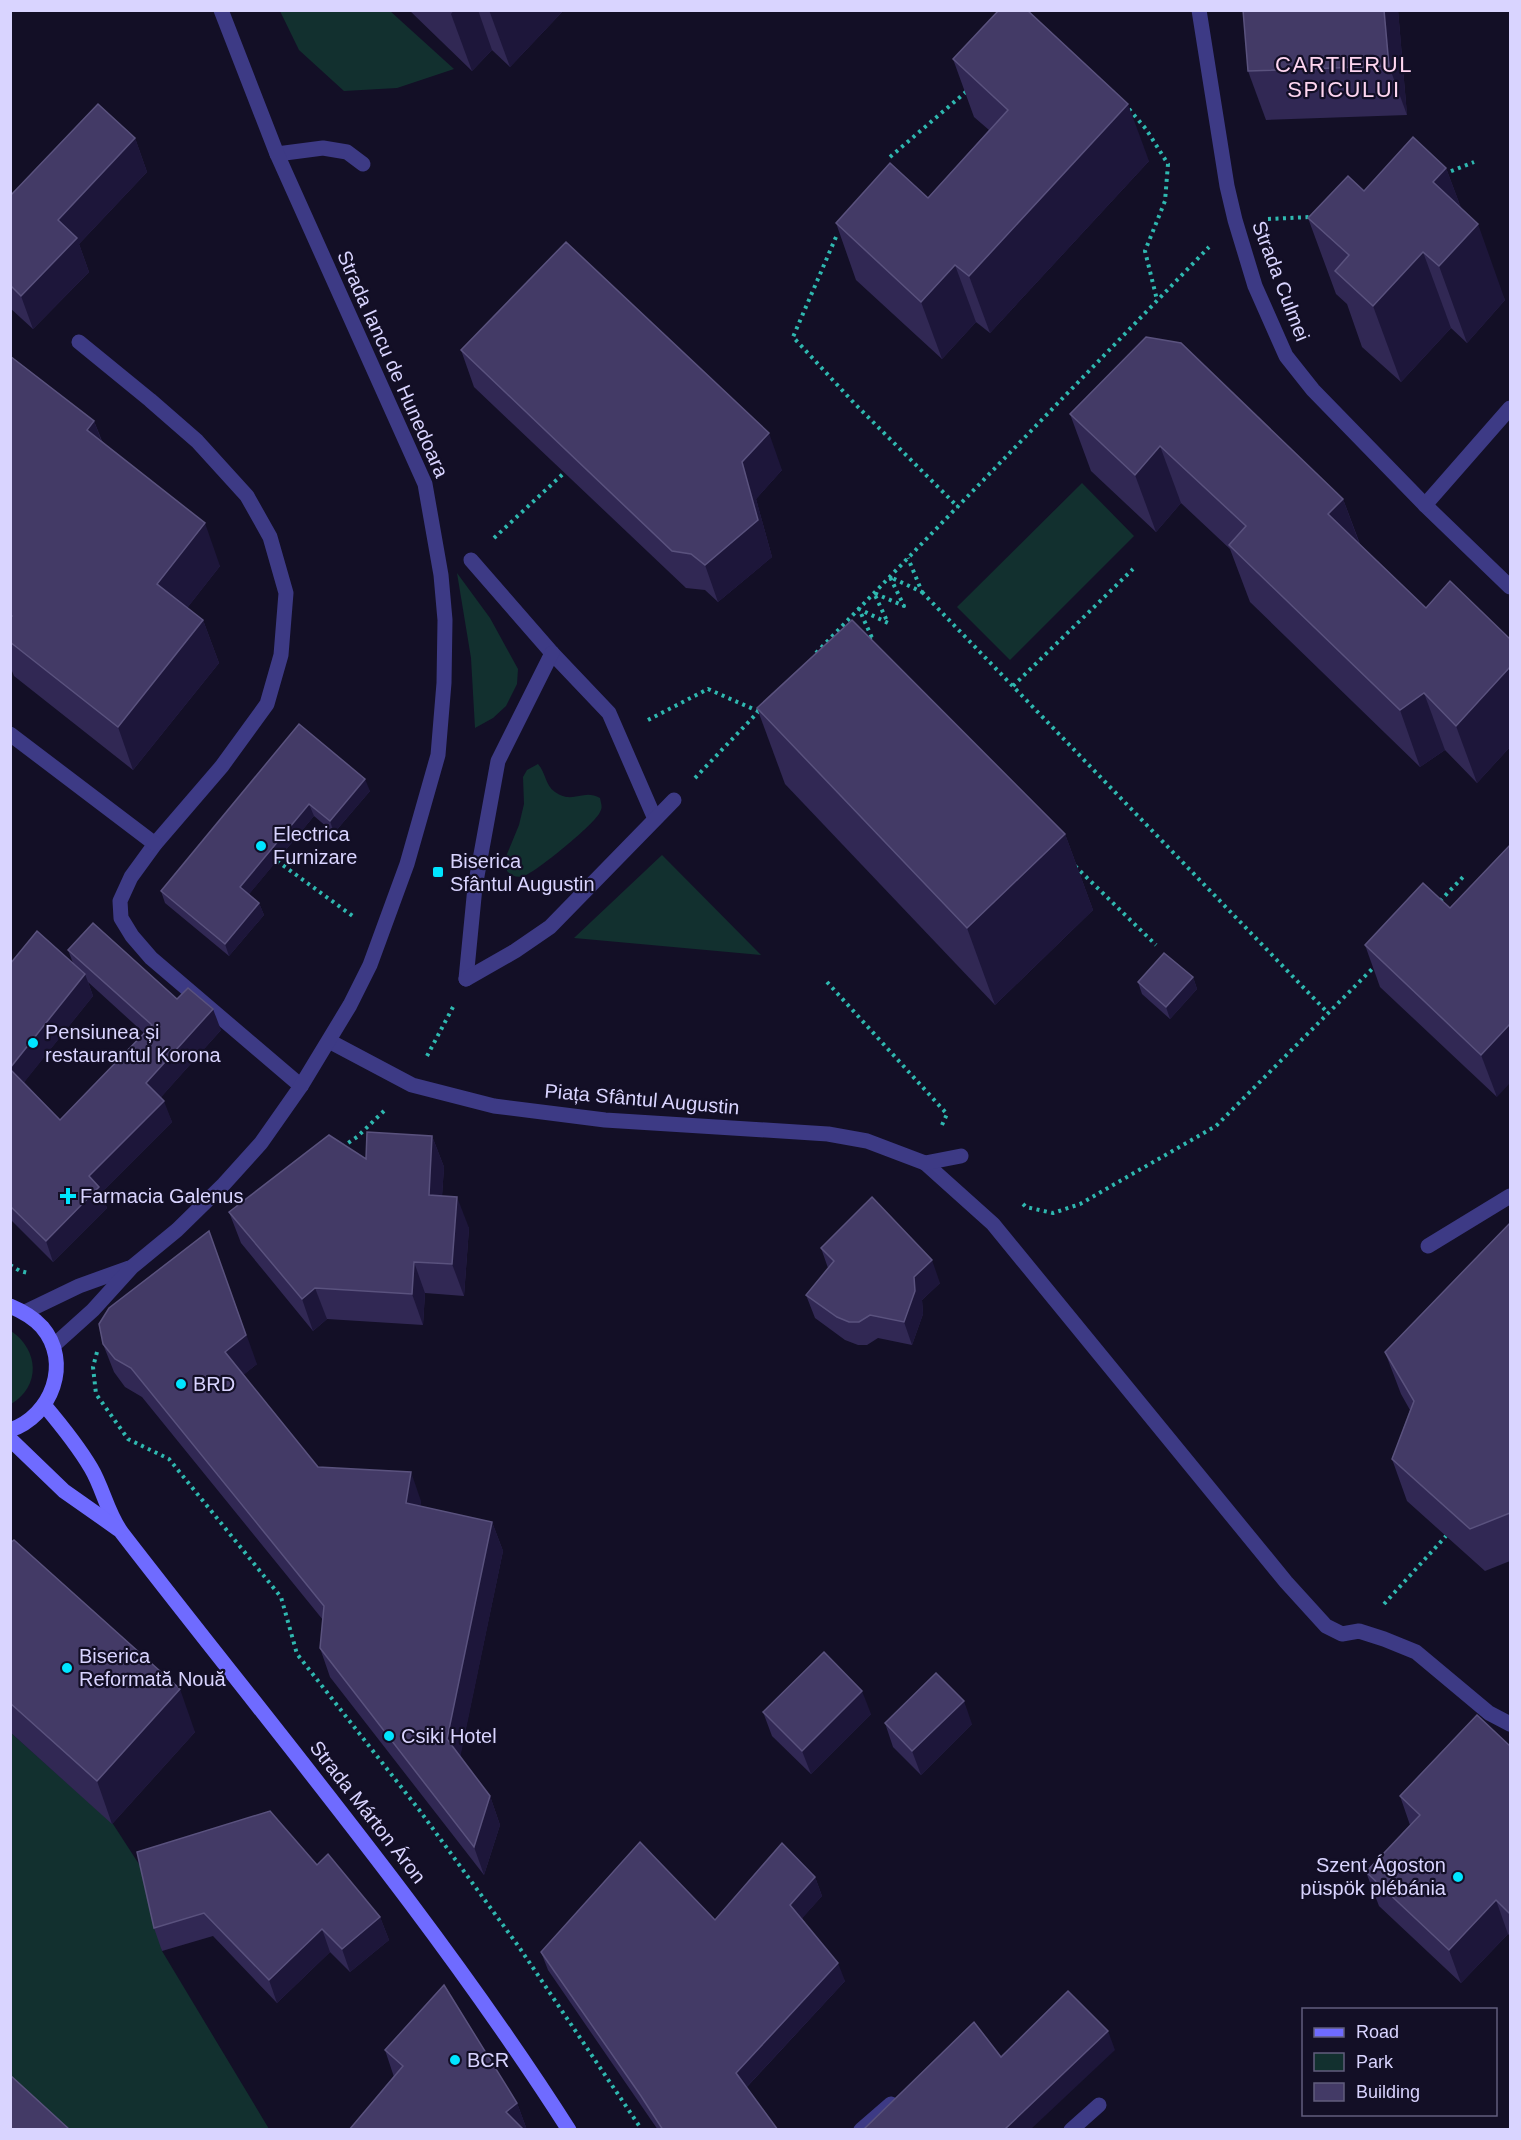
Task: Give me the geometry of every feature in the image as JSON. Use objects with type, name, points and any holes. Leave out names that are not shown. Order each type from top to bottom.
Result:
[{"type":"main road","points":[[10,1430],[33,1418],[45,1406],[54,1387],[56,1367],[53,1346],[42,1327],[18,1309]]},
{"type":"main road","points":[[45,1406],[91,1469],[120,1530]]},
{"type":"main road","points":[[10,1439],[64,1491],[120,1530]]},
{"type":"main road","name":"Strada Márton Áron","points":[[120,1530],[371,1849],[519,2052],[569,2130]]},
{"type":"street","name":"Strada Iancu de Hunedoara","points":[[53,1346],[93,1310],[132,1267],[177,1230],[224,1184],[261,1143],[301,1086],[329,1041],[370,965],[407,864],[438,754],[444,683],[444,620],[441,575],[425,484],[277,154],[221,10]]},
{"type":"street","name":"Strada Culmei","points":[[1199,10],[1227,186],[1235,220],[1256,286],[1286,356],[1313,390],[1425,505],[1510,587]]},
{"type":"street","points":[[277,154],[323,148],[347,152],[363,164]]},
{"type":"street","points":[[79,342],[197,441],[247,496],[270,537],[286,593],[281,655],[267,704],[222,766],[155,844],[131,877],[120,901],[120,918],[150,958],[301,1086]]},
{"type":"street","points":[[1425,505],[1510,408]]},
{"type":"street","points":[[471,560],[552,653],[609,713],[655,819]]},
{"type":"street","points":[[466,979],[475,887],[498,761],[552,653]]},
{"type":"street","points":[[10,734],[155,844]]},
{"type":"street","points":[[466,979],[515,951],[550,927],[674,801]]},
{"type":"street","name":"Piața Sfântul Augustin","points":[[329,1041],[412,1085],[494,1106],[604,1120],[828,1134],[867,1142],[925,1162],[961,1156]]},
{"type":"street","points":[[925,1162],[993,1224],[1286,1582],[1326,1626],[1342,1634],[1359,1631],[1416,1652],[1489,1713],[1510,1724]]},
{"type":"street","points":[[1428,1246],[1510,1196]]},
{"type":"street","name":"Strada Iancu de Hunedoara","points":[[18,1309],[132,1267]]},
{"type":"street","points":[[861,2130],[902,2094]]},
{"type":"street","points":[[1071,2130],[1099,2105]]},
{"type":"path","points":[[890,157],[970,88]]},
{"type":"path","points":[[1125,103],[1146,129],[1168,164],[1165,201],[1145,251],[1157,301]]},
{"type":"path","points":[[1441,175],[1474,162]]},
{"type":"path","points":[[1305,217],[1315,217]]},
{"type":"path","points":[[810,660],[1235,220]]},
{"type":"path","points":[[836,237],[793,337],[854,403],[958,507]]},
{"type":"path","points":[[471,560],[564,473]]},
{"type":"path","points":[[908,558],[922,592]]},
{"type":"path","points":[[1013,686],[1133,569]]},
{"type":"path","points":[[890,577],[922,592],[1328,1013]]},
{"type":"path","points":[[874,593],[904,606],[890,577]]},
{"type":"path","points":[[858,609],[888,623],[874,593]]},
{"type":"path","points":[[858,609],[873,640],[863,635]]},
{"type":"path","points":[[843,625],[853,630]]},
{"type":"path","points":[[843,625],[847,635]]},
{"type":"path","points":[[825,644],[836,648]]},
{"type":"path","points":[[825,644],[829,654]]},
{"type":"path","points":[[641,724],[708,689],[770,715]]},
{"type":"path","points":[[674,801],[767,703]]},
{"type":"path","points":[[277,861],[381,936]]},
{"type":"path","points":[[1071,862],[1156,945]]},
{"type":"path","points":[[1438,903],[1463,877]]},
{"type":"path","points":[[1017,1200],[1026,1207],[1053,1213],[1080,1204],[1216,1126],[1379,962]]},
{"type":"path","points":[[338,1150],[357,1137],[412,1085],[466,979]]},
{"type":"path","points":[[827,982],[947,1114],[925,1162]]},
{"type":"path","points":[[97,1350],[93,1367],[96,1394],[128,1439],[169,1459],[281,1597],[297,1654],[420,1811],[525,1957],[642,2130]]},
{"type":"path","points":[[1359,1631],[1446,1536]]},
{"type":"green space","points":[[280,11],[390,11],[454,69],[397,88],[344,91],[299,50]]},
{"type":"green space","points":[[1082,483],[1134,536],[1010,660],[957,607]]},
{"type":"green space","points":[[457,573],[490,618],[518,669],[517,684],[506,706],[493,718],[475,728],[471,658]]},
{"type":"green space","points":[[538,764],[549,786],[561,796],[594,795],[600,798],[602,805],[596,818],[565,847],[531,873],[517,877],[507,871],[505,859],[519,825],[524,804],[523,777],[527,770]]},
{"type":"green space","points":[[662,855],[761,955],[574,938]]},
{"type":"green space","points":[[11,1331],[27,1348],[33,1368],[28,1388],[11,1404]]},
{"type":"green space","points":[[10,1732],[113,1824],[146,1875],[162,1951],[269,2129],[11,2129]]},
{"type":"building","points":[[999,10],[1027,10],[1128,104],[969,276],[955,265],[921,302],[836,223],[890,163],[928,198],[1008,110],[953,59]]},
{"type":"building","points":[[1243,10],[1384,10],[1389,66],[1248,71]]},
{"type":"building","points":[[98,104],[135,138],[58,220],[77,238],[21,296],[10,285],[10,196]]},
{"type":"building","points":[[1413,137],[1446,168],[1433,182],[1478,224],[1439,266],[1423,252],[1373,306],[1335,271],[1349,255],[1308,218],[1348,176],[1364,191]]},
{"type":"building","points":[[566,242],[769,433],[742,462],[758,520],[705,565],[691,554],[672,551],[461,350]]},
{"type":"building","points":[[1146,337],[1181,343],[1343,499],[1328,514],[1426,608],[1450,581],[1510,639],[1510,667],[1456,726],[1424,693],[1400,710],[1229,545],[1246,526],[1160,446],[1135,475],[1070,414]]},
{"type":"building","points":[[10,356],[94,421],[87,430],[205,523],[157,584],[203,620],[118,727],[10,642],[10,618],[12,616],[10,614]]},
{"type":"building","points":[[852,620],[1065,834],[967,928],[757,708]]},
{"type":"building","points":[[299,724],[365,779],[330,821],[309,804],[240,887],[259,903],[225,944],[161,891]]},
{"type":"building","points":[[1510,845],[1510,1024],[1481,1055],[1365,945],[1423,883],[1450,908]]},
{"type":"building","points":[[93,923],[177,999],[188,988],[213,1009],[146,1083],[164,1101],[89,1176],[99,1187],[46,1241],[10,1206],[10,1069],[60,1120],[152,1025],[68,950]]},
{"type":"building","points":[[37,931],[85,974],[10,1068],[10,964]]},
{"type":"building","points":[[1164,953],[1193,977],[1166,1007],[1138,982]]},
{"type":"building","points":[[367,1132],[432,1136],[429,1195],[457,1197],[452,1264],[414,1262],[412,1294],[315,1288],[302,1299],[229,1212],[329,1135],[366,1159]]},
{"type":"building","points":[[872,1197],[932,1260],[914,1277],[915,1291],[904,1322],[870,1315],[859,1322],[849,1322],[837,1317],[806,1295],[834,1261],[821,1248]]},
{"type":"building","points":[[1510,1223],[1510,1513],[1470,1529],[1392,1459],[1414,1401],[1385,1352]]},
{"type":"building","points":[[209,1231],[246,1335],[225,1352],[318,1467],[411,1472],[406,1503],[492,1522],[447,1739],[490,1796],[474,1847],[320,1648],[324,1606],[131,1368],[115,1359],[103,1344],[99,1324],[109,1308]]},
{"type":"building","name":"Biserica Reformată Nouă","points":[[14,1540],[180,1689],[97,1781],[10,1703],[10,1543]]},
{"type":"building","points":[[824,1652],[862,1691],[802,1751],[763,1712]]},
{"type":"building","points":[[936,1673],[964,1701],[912,1751],[885,1723]]},
{"type":"building","name":"Szent Ágoston püspök plébánia","points":[[1477,1715],[1510,1746],[1510,1914],[1496,1900],[1449,1950],[1366,1872],[1420,1815],[1400,1796]]},
{"type":"building","points":[[270,1811],[317,1865],[328,1854],[380,1917],[342,1949],[322,1929],[269,1980],[204,1913],[154,1928],[137,1852]]},
{"type":"building","points":[[640,1842],[715,1920],[782,1843],[815,1877],[790,1905],[838,1963],[736,2073],[778,2130],[663,2130],[541,1952]]},
{"type":"building","points":[[444,1985],[517,2103],[506,2112],[524,2130],[349,2130],[403,2066],[385,2050]]},
{"type":"building","points":[[1068,1991],[1108,2031],[1004,2130],[863,2130],[974,2022],[1001,2057]]},
{"type":"building","points":[[10,2075],[70,2130],[10,2130]]},
{"type":"place","name":"Electrica Furnizare","points":[[261,846]]},
{"type":"place","name":"Biserica Sfântul Augustin","points":[[438,872]]},
{"type":"place","name":"Pensiunea și restaurantul Korona","points":[[33,1043]]},
{"type":"place","name":"Farmacia Galenus","points":[[68,1196]]},
{"type":"place","name":"BRD","points":[[181,1384]]},
{"type":"place","name":"Biserica Reformată Nouă","points":[[67,1668]]},
{"type":"place","name":"Csiki Hotel","points":[[389,1736]]},
{"type":"place","name":"Szent Ágoston püspök plébánia","points":[[1458,1877]]},
{"type":"place","name":"BCR","points":[[455,2060]]},
{"type":"district","name":"CARTIERUL SPICULUI","points":[[1344,76]]}]
